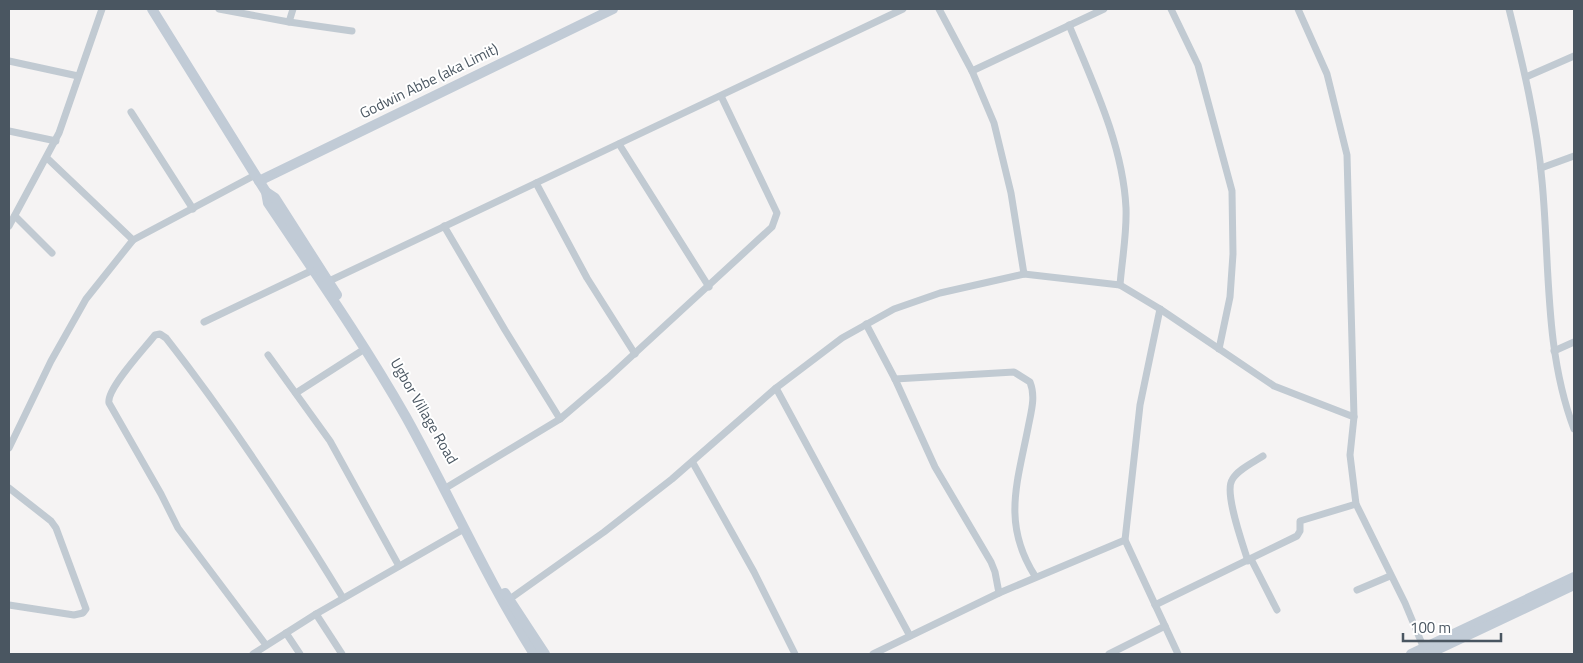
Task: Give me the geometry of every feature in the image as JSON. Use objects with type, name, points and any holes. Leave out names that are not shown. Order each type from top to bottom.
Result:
[{"type":"street","points":[[9,226],[56,141],[102,9]]},
{"type":"street","name":"Ugbor Village Road","points":[[152,9],[266,192],[268,203],[313,270],[326,283],[363,350],[404,414],[447,487],[464,529],[534,654]]},
{"type":"street","points":[[220,9],[352,31]]},
{"type":"street","points":[[289,22],[293,9]]},
{"type":"street","name":"Godwin Abbe (aka Limit)","points":[[257,178],[603,9]]},
{"type":"street","name":"Godwin Abbe (aka Limit)","points":[[257,178],[613,9]]},
{"type":"street","points":[[326,283],[903,9]]},
{"type":"street","points":[[939,9],[972,70],[994,123],[1011,194],[1024,274]]},
{"type":"street","points":[[972,70],[1104,9]]},
{"type":"street","points":[[1171,9],[1198,65],[1232,191],[1233,263],[1230,297],[1219,349]]},
{"type":"street","points":[[1298,9],[1327,74],[1347,155],[1354,417],[1350,456],[1356,504],[1405,603],[1426,652]]},
{"type":"street","points":[[1509,9],[1526,77],[1541,168],[1554,351],[1574,426]]},
{"type":"street","points":[[1069,26],[1100,101],[1119,160],[1126,209],[1120,285]]},
{"type":"street","points":[[1526,77],[1574,56]]},
{"type":"street","points":[[9,61],[78,76]]},
{"type":"street","points":[[447,487],[560,419],[635,354],[772,227],[777,219],[777,213],[721,96]]},
{"type":"street","points":[[131,112],[193,209]]},
{"type":"street","points":[[9,131],[56,141]]},
{"type":"street","points":[[619,144],[708,286]]},
{"type":"street","points":[[1541,168],[1574,156]]},
{"type":"street","points":[[48,158],[133,240]]},
{"type":"street","points":[[9,448],[51,361],[86,299],[133,240],[257,178]]},
{"type":"street","points":[[536,183],[548,210],[587,278],[635,354]]},
{"type":"street","name":"Ugbor Village Road","points":[[266,192],[275,198],[326,283],[409,412],[505,601],[545,654]]},
{"type":"street","points":[[14,216],[52,253]]},
{"type":"street","points":[[444,226],[560,419]]},
{"type":"street","points":[[204,322],[313,270]]},
{"type":"street","points":[[505,601],[604,532],[692,463],[776,388],[842,338],[894,309],[940,293],[1024,274],[1120,285],[1160,309],[1274,386],[1354,417]]},
{"type":"street","points":[[1160,309],[1140,405],[1125,540],[1178,654]]},
{"type":"street","points":[[866,324],[895,379],[935,467],[993,567],[999,593]]},
{"type":"street","points":[[266,646],[178,528],[110,403],[110,394],[119,380],[155,335],[160,334],[166,338],[199,380],[287,506],[343,598]]},
{"type":"street","points":[[1554,351],[1574,342]]},
{"type":"street","points":[[296,393],[363,350]]},
{"type":"street","points":[[268,354],[287,384],[296,393],[330,442],[399,566]]},
{"type":"street","points":[[895,379],[1014,372],[1030,382],[1034,398],[1018,480],[1014,519],[1020,545],[1035,576]]},
{"type":"street","points":[[776,388],[910,636]]},
{"type":"street","points":[[1263,456],[1234,477],[1230,486],[1241,539],[1277,610]]},
{"type":"street","points":[[692,463],[754,572],[795,654]]},
{"type":"street","points":[[9,488],[51,521],[56,528],[86,609],[83,612],[74,614],[9,605]]},
{"type":"street","points":[[1154,605],[1297,536],[1300,531],[1300,521],[1356,504]]},
{"type":"street","points":[[252,654],[343,598],[464,529]]},
{"type":"street","points":[[873,654],[1035,576],[1125,540]]},
{"type":"street","points":[[1357,590],[1390,576]]},
{"type":"street","points":[[1426,652],[1574,577]]},
{"type":"street","points":[[1411,654],[1442,652],[1574,585]]},
{"type":"street","points":[[316,614],[342,654]]},
{"type":"street","points":[[1109,654],[1164,626]]},
{"type":"street","points":[[286,633],[300,654]]}]
